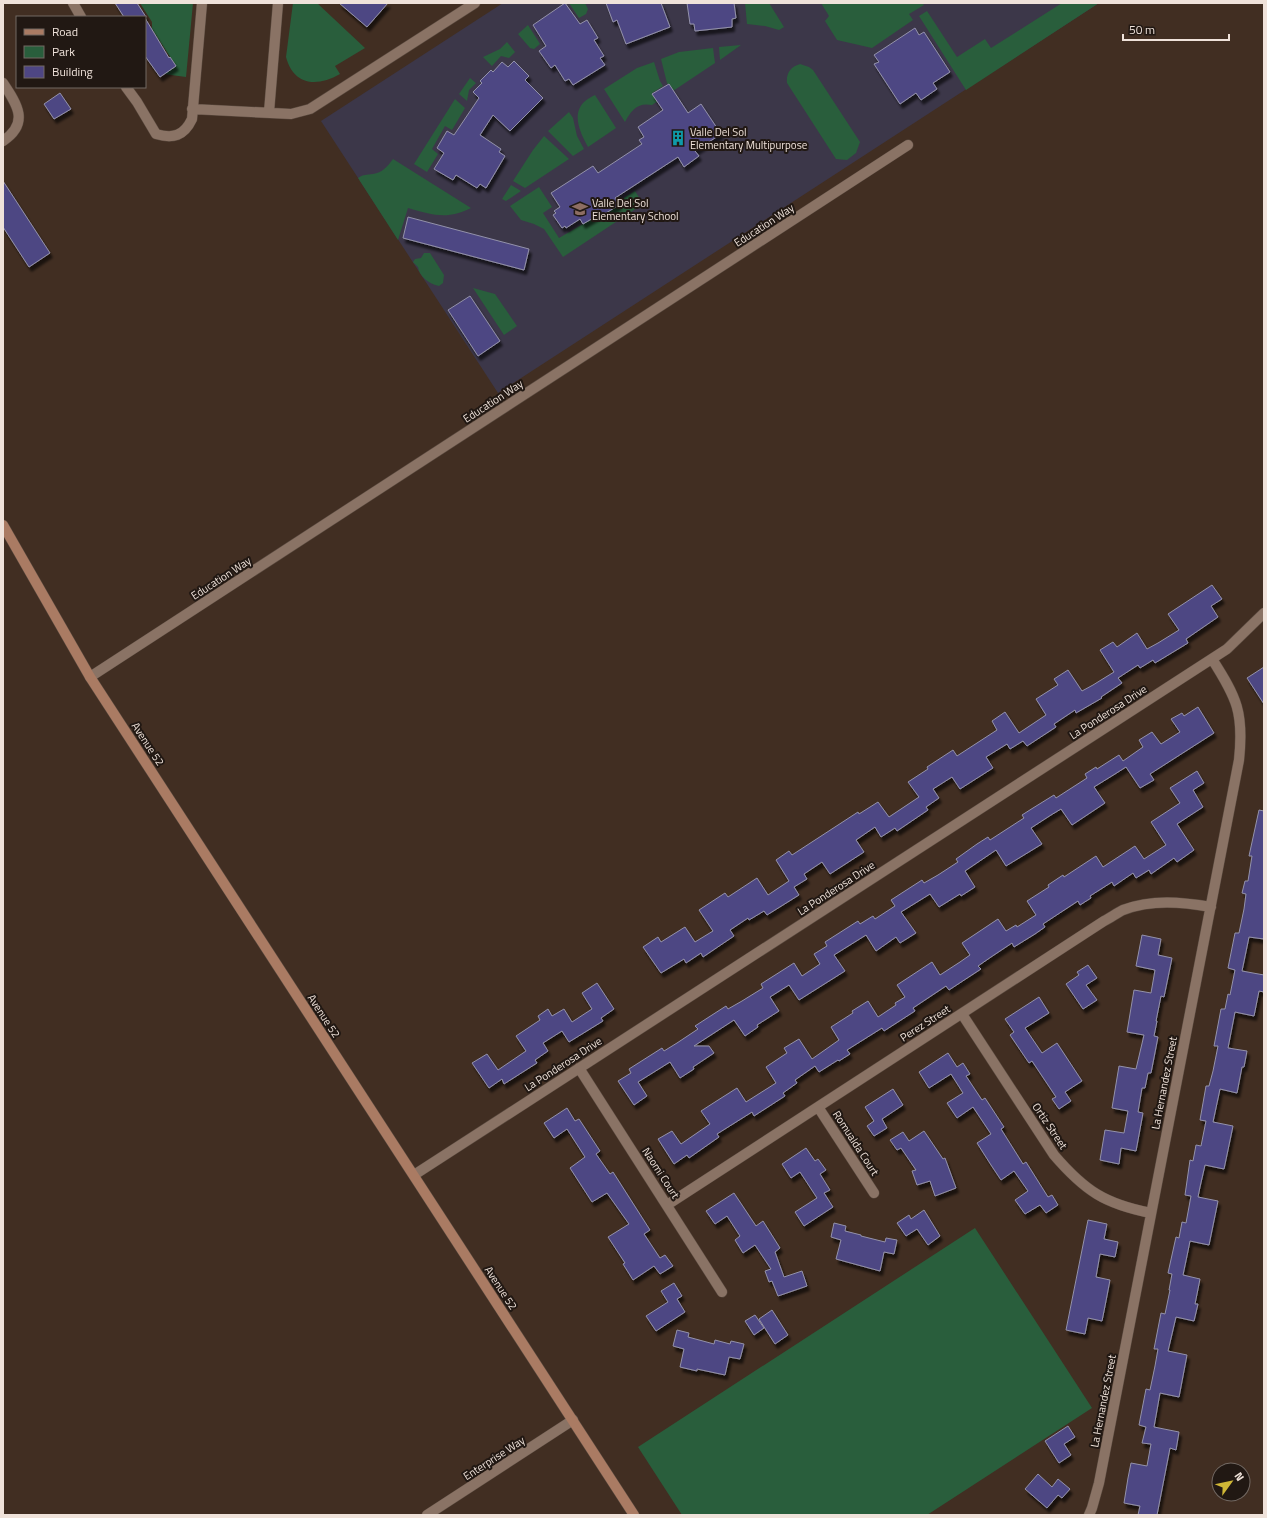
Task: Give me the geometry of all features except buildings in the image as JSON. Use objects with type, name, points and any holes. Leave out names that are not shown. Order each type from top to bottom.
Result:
[{"type":"main road","name":"Avenue 52","points":[[3,525],[90,677],[634,1515]]},
{"type":"street","points":[[73,3],[80,16]]},
{"type":"street","points":[[127,88],[156,134],[166,137],[178,135],[188,127],[192,119],[202,3]]},
{"type":"street","points":[[269,112],[278,3]]},
{"type":"street","points":[[192,109],[291,114],[310,109],[475,3]]},
{"type":"street","points":[[3,83],[16,103],[19,112],[18,122],[14,130],[3,141]]},
{"type":"street","name":"Education Way","points":[[90,677],[908,146]]},
{"type":"street","name":"La Ponderosa Drive","points":[[414,1175],[1228,649],[1264,613]]},
{"type":"street","name":"La Hernandez Street","points":[[1089,1515],[1099,1482],[1239,760],[1241,721],[1235,700],[1226,681],[1212,659]]},
{"type":"street","name":"Perez Street","points":[[667,1205],[1123,910],[1166,902],[1187,902],[1211,907]]},
{"type":"street","name":"Ortiz Street","points":[[962,1014],[1054,1156],[1069,1173],[1087,1189],[1107,1200],[1128,1208],[1151,1213]]},
{"type":"street","name":"Naomi Court","points":[[579,1068],[722,1292]]},
{"type":"street","name":"Romualda Court","points":[[818,1107],[874,1193]]},
{"type":"street","name":"Enterprise Way","points":[[427,1515],[573,1420]]},
{"type":"shaded area","name":"Valle Del Sol Elementary School","points":[[503,3],[1099,3],[498,393],[321,121]]},
{"type":"green space","points":[[140,3],[193,3],[186,77],[164,74],[176,66],[152,29],[152,22]]},
{"type":"green space","points":[[293,3],[317,3],[365,48],[335,66],[340,74],[323,81],[307,81],[301,79],[290,67],[286,57]]},
{"type":"green space","points":[[569,3],[585,3],[588,9],[586,14],[579,18]]},
{"type":"green space","points":[[745,3],[769,3],[784,27],[779,30],[765,26],[747,24]]},
{"type":"green space","points":[[821,3],[922,3],[924,5],[909,14],[913,20],[872,48],[837,40],[825,21],[829,16]]},
{"type":"green space","points":[[1062,3],[1099,3],[966,90],[919,16],[927,11],[957,57],[985,39],[991,48]]},
{"type":"green space","points":[[528,25],[540,44],[534,49],[530,48],[518,34]]},
{"type":"green space","points":[[507,42],[515,52],[509,58],[501,56],[492,66],[483,57],[500,49]]},
{"type":"green space","points":[[741,45],[720,60],[719,47]]},
{"type":"green space","points":[[713,48],[715,63],[673,91],[667,83],[661,59],[679,52]]},
{"type":"green space","points":[[654,62],[663,86],[652,93],[658,101],[652,105],[647,104],[638,106],[625,122],[604,89],[637,68]]},
{"type":"green space","points":[[800,64],[813,70],[860,142],[856,153],[847,160],[836,159],[787,83],[789,71]]},
{"type":"green space","points":[[470,78],[476,83],[469,90],[467,101],[459,94]]},
{"type":"green space","points":[[595,95],[616,128],[588,147],[578,124],[578,113],[584,102]]},
{"type":"green space","points":[[455,99],[465,108],[452,130],[445,126],[432,149],[438,154],[427,172],[414,164]]},
{"type":"green space","points":[[569,112],[573,118],[577,136],[584,149],[573,156],[548,131]]},
{"type":"green space","points":[[544,136],[569,159],[525,188],[513,181]]},
{"type":"green space","points":[[393,159],[471,208],[455,214],[440,215],[425,213],[408,208],[398,240],[358,178],[382,171]]},
{"type":"green space","points":[[511,185],[521,191],[506,201],[502,199]]},
{"type":"green space","points":[[539,187],[552,207],[543,213],[559,238],[600,214],[602,216],[619,205],[617,202],[635,191],[643,204],[563,257],[544,229],[521,220],[510,206]]},
{"type":"green space","points":[[424,253],[430,253],[444,275],[443,283],[439,286],[425,279],[420,273],[418,267],[413,262],[415,259],[421,258]]},
{"type":"green space","points":[[473,288],[495,294],[517,326],[504,335]]},
{"type":"green space","points":[[975,1228],[1092,1408],[927,1515],[682,1515],[638,1447]]},
{"type":"place","name":"Valle Del Sol Elementary Multipurpose","points":[[678,138]]},
{"type":"place","name":"Valle Del Sol Elementary School","points":[[580,209]]}]
